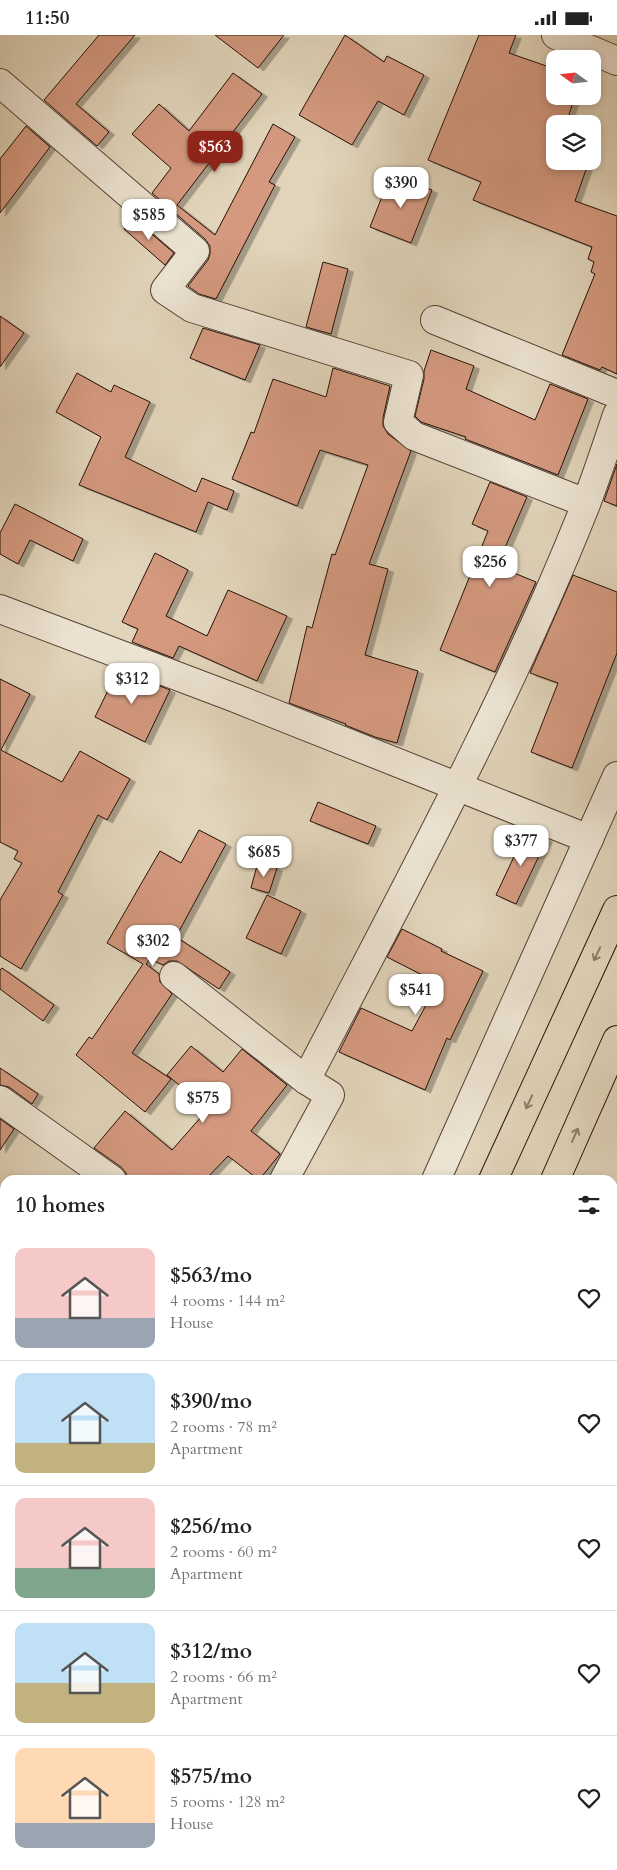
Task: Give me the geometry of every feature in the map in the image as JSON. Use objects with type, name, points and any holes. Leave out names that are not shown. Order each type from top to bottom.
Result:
[{"type":"main road","points":[[495,1175],[617,910]]},
{"type":"main road","points":[[557,1175],[617,1040]]},
{"type":"street","points":[[556,35],[617,61]]},
{"type":"street","points":[[0,83],[195,251],[165,290],[192,308],[409,375],[398,422],[414,436],[586,503]]},
{"type":"street","points":[[435,320],[617,394]]},
{"type":"street","points":[[306,1079],[457,787],[542,607],[586,503],[617,415]]},
{"type":"street","points":[[0,609],[235,698],[589,839]]},
{"type":"street","points":[[438,1175],[617,776]]},
{"type":"street","points":[[174,976],[306,1079],[330,1095],[287,1175]]},
{"type":"street","points":[[0,1100],[105,1175]]},
{"type":"building","points":[[99,35],[135,35],[76,104],[109,132],[97,146],[44,100]]},
{"type":"building","points":[[215,35],[284,35],[258,68]]},
{"type":"building","points":[[345,35],[384,62],[387,56],[424,75],[404,115],[378,101],[352,145],[299,115]]},
{"type":"building","points":[[479,35],[516,35],[509,53],[546,66],[546,105],[572,105],[569,115],[546,115],[546,170],[586,170],[575,201],[617,216],[617,374],[602,367],[600,370],[562,355],[595,274],[591,272],[594,262],[588,259],[592,247],[473,200],[481,182],[428,160]]},
{"type":"building","points":[[233,73],[262,94],[177,205],[215,235],[273,124],[295,137],[269,182],[275,185],[216,299],[199,294],[188,286],[208,260],[210,246],[205,239],[152,193],[171,168],[132,134],[159,104],[189,131]]},
{"type":"building","points":[[26,126],[50,147],[0,213],[0,159]]},
{"type":"building","points":[[391,174],[432,190],[411,243],[370,227]]},
{"type":"building","points":[[133,218],[174,253],[165,265],[124,229]]},
{"type":"building","points":[[323,262],[348,269],[331,334],[306,327]]},
{"type":"building","points":[[0,316],[24,333],[0,367]]},
{"type":"building","points":[[203,328],[260,345],[245,380],[190,358]]},
{"type":"building","points":[[431,350],[474,366],[466,389],[535,420],[550,384],[588,399],[558,475],[465,439],[466,437],[421,422],[415,416],[424,379],[424,371]]},
{"type":"building","points":[[333,368],[390,386],[383,426],[388,434],[411,451],[369,564],[388,569],[365,655],[418,671],[397,743],[375,737],[289,703],[307,626],[312,628],[332,554],[335,555],[368,465],[320,450],[297,506],[232,479],[251,432],[254,433],[273,379],[326,397]]},
{"type":"building","points":[[77,373],[111,392],[114,385],[150,402],[125,457],[196,492],[202,478],[234,491],[227,510],[208,502],[196,532],[79,485],[101,437],[56,412]]},
{"type":"building","points":[[617,464],[617,506],[604,501]]},
{"type":"building","points":[[490,482],[527,497],[497,566],[536,582],[495,672],[440,650],[488,531],[472,524]]},
{"type":"building","points":[[15,504],[83,539],[73,561],[30,540],[18,564],[0,554],[0,533]]},
{"type":"building","points":[[155,553],[188,570],[166,616],[207,636],[228,590],[287,616],[257,681],[179,646],[173,658],[132,642],[138,629],[122,622]]},
{"type":"building","points":[[573,575],[617,592],[617,653],[572,768],[531,752],[558,683],[530,673]]},
{"type":"building","points":[[118,670],[170,690],[145,742],[95,717]]},
{"type":"building","points":[[0,679],[30,694],[1,750],[62,782],[80,751],[130,779],[107,820],[98,815],[58,892],[63,895],[21,969],[0,956],[0,900],[22,863],[14,859],[18,851],[0,842]]},
{"type":"building","points":[[318,802],[376,826],[368,844],[310,821]]},
{"type":"building","points":[[199,830],[226,844],[176,937],[230,972],[219,989],[177,961],[169,961],[163,965],[150,959],[146,964],[159,974],[160,982],[172,994],[132,1053],[171,1079],[145,1112],[76,1055],[89,1037],[92,1039],[143,964],[107,943],[160,851],[181,863]]},
{"type":"building","points":[[526,831],[547,839],[516,904],[496,895]]},
{"type":"building","points":[[258,862],[277,868],[269,893],[251,888]]},
{"type":"building","points":[[267,895],[301,911],[281,954],[246,938]]},
{"type":"building","points":[[402,929],[442,949],[441,951],[483,971],[450,1040],[447,1038],[425,1090],[339,1052],[361,1008],[412,1031],[438,983],[387,957]]},
{"type":"building","points":[[2,968],[54,1005],[43,1021],[0,989],[0,970]]},
{"type":"building","points":[[191,1046],[223,1072],[242,1049],[287,1085],[251,1131],[280,1154],[263,1175],[253,1175],[228,1156],[210,1175],[126,1175],[121,1167],[94,1148],[125,1111],[172,1150],[208,1109],[167,1075]]},
{"type":"building","points":[[0,1068],[38,1094],[32,1104],[9,1087],[0,1085]]},
{"type":"building","points":[[0,1119],[14,1129],[0,1150]]}]
